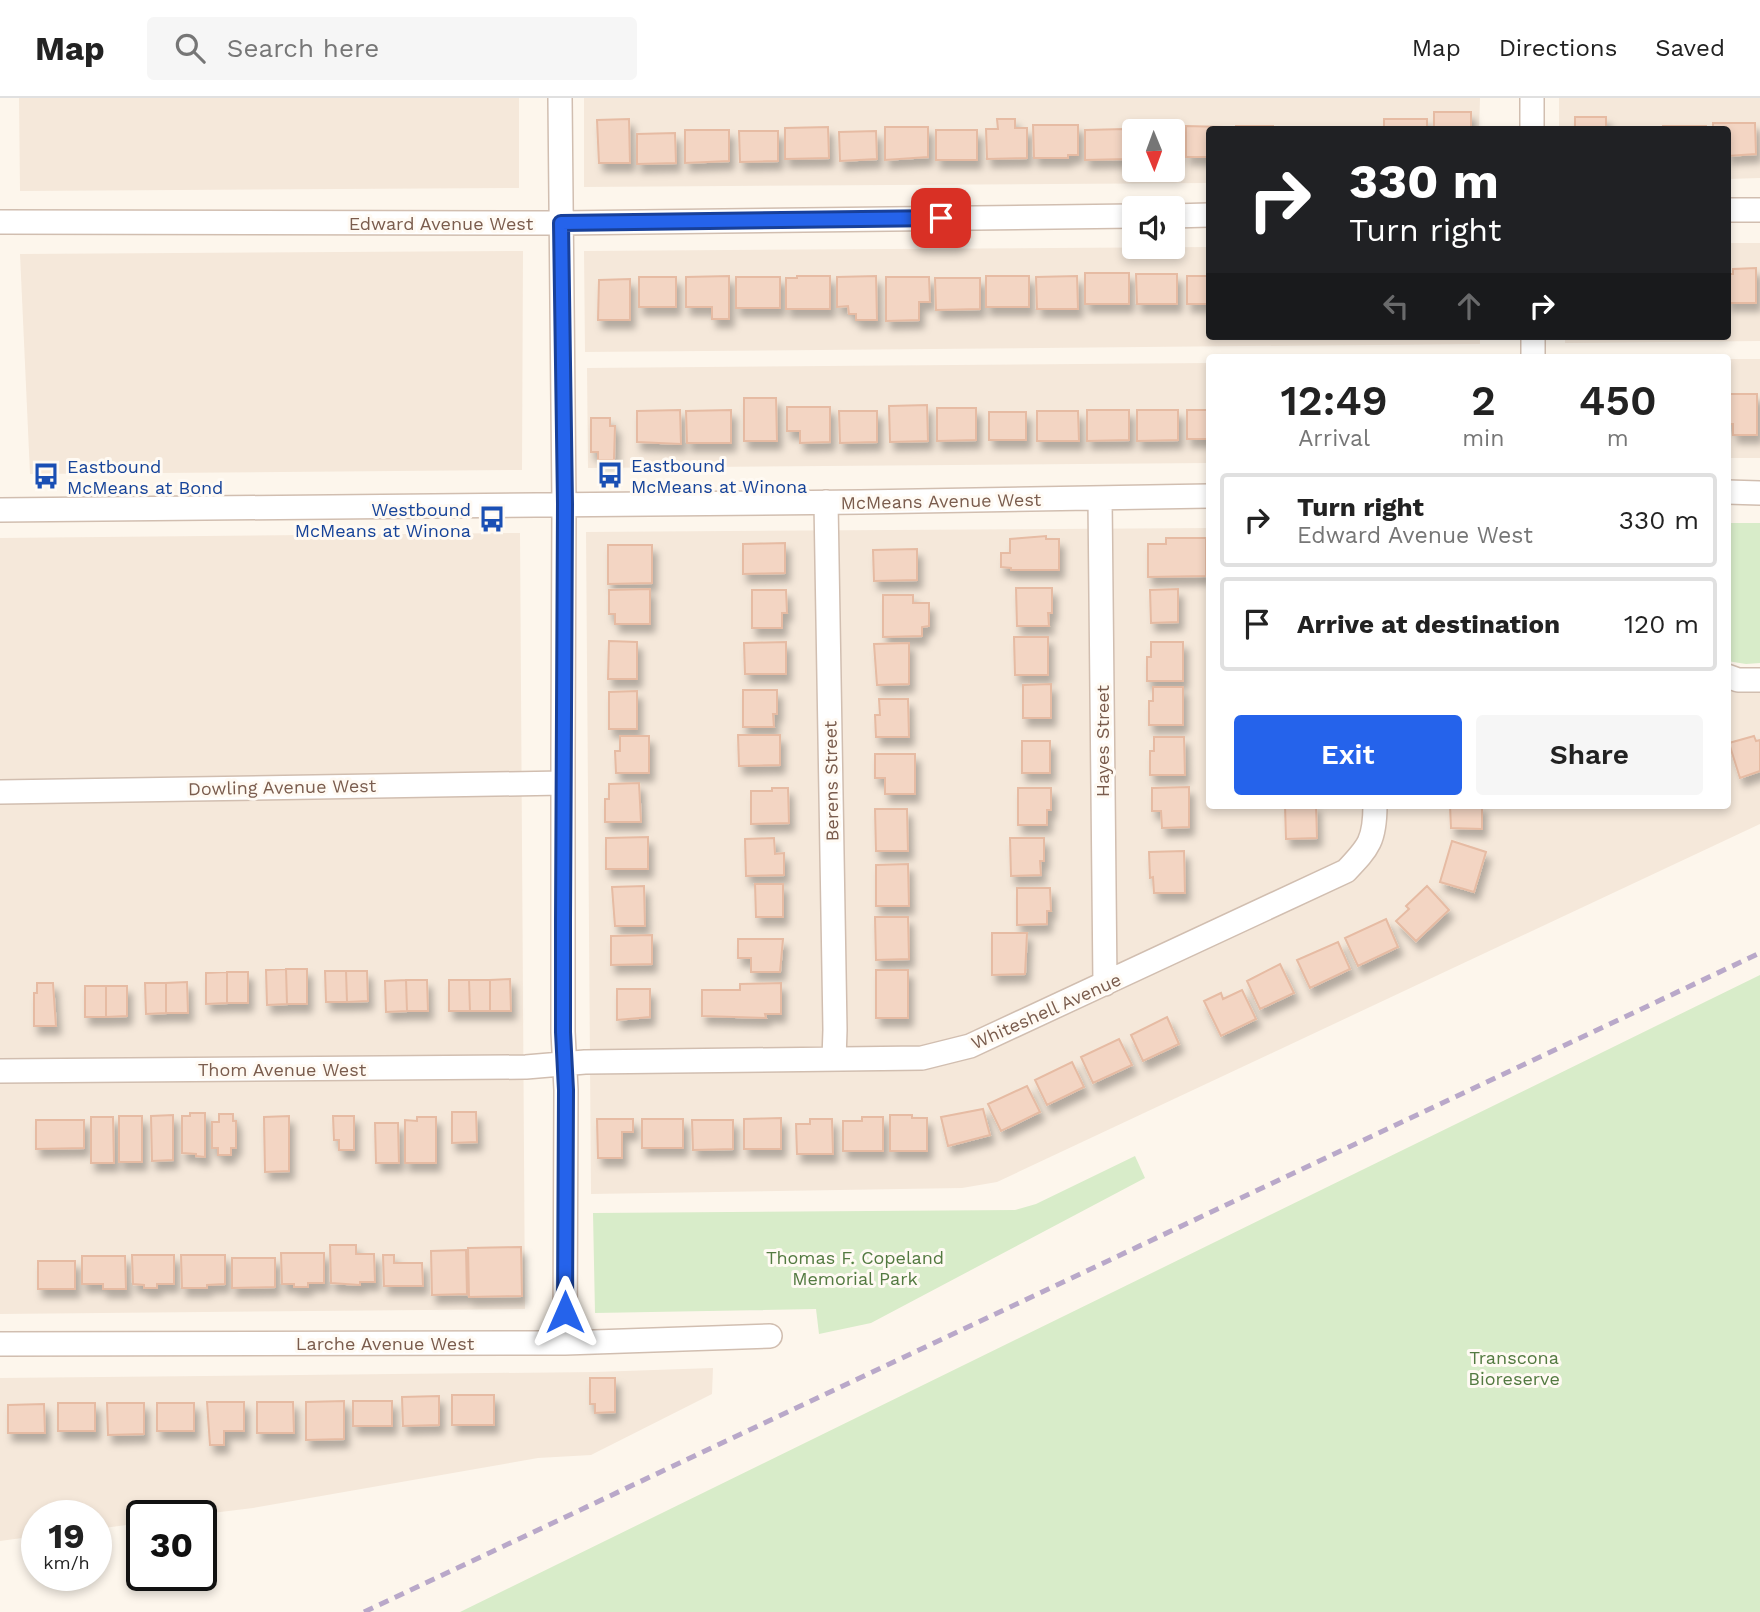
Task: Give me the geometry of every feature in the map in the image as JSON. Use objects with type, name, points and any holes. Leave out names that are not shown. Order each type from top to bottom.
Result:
[{"type":"street","points":[[560,98],[565,504],[565,1343]]},
{"type":"street","points":[[1532,98],[1532,126]]},
{"type":"street","points":[[1731,211],[1760,210]]},
{"type":"street","points":[[1185,216],[1206,215]]},
{"type":"street","name":"Edward Avenue West","points":[[0,222],[561,223],[1122,216]]},
{"type":"street","points":[[1731,492],[1760,493]]},
{"type":"street","name":"McMeans Avenue West","points":[[0,510],[1206,496]]},
{"type":"street","name":"Hayes Street","points":[[1100,498],[1105,984]]},
{"type":"street","name":"Berens Street","points":[[826,502],[834,1059]]},
{"type":"street","points":[[1731,677],[1760,680]]},
{"type":"street","name":"Dowling Avenue West","points":[[0,792],[563,783]]},
{"type":"street","name":"Whiteshell Avenue","points":[[564,1063],[922,1058],[970,1046],[1346,871],[1367,849],[1374,831],[1375,809]]},
{"type":"street","name":"Thom Avenue West","points":[[0,1071],[526,1067],[564,1063]]},
{"type":"street","name":"Larche Avenue West","points":[[0,1344],[565,1343],[770,1336]]},
{"type":"shaded area","points":[[19,98],[519,98],[519,188],[20,191]]},
{"type":"shaded area","points":[[584,98],[1480,98],[1479,126],[1206,126],[1206,183],[584,187]]},
{"type":"shaded area","points":[[1559,98],[1760,98],[1760,178],[1731,179],[1731,126],[1559,126]]},
{"type":"shaded area","points":[[1731,243],[1760,243],[1760,341],[1565,343],[1565,340],[1731,340]]},
{"type":"shaded area","points":[[1185,247],[1206,247],[1206,340],[1480,340],[1480,344],[585,352],[584,251],[1122,248],[1122,259],[1185,259]]},
{"type":"shaded area","points":[[523,251],[522,470],[30,474],[20,254]]},
{"type":"shaded area","points":[[1731,359],[1760,359],[1760,458],[1731,458]]},
{"type":"shaded area","points":[[1206,363],[1206,463],[588,468],[587,368]]},
{"type":"shaded area","points":[[1206,528],[1206,809],[1731,809],[1731,692],[1760,693],[1760,824],[997,1182],[962,1188],[591,1194],[586,532]]},
{"type":"shaded area","points":[[520,533],[525,1309],[0,1314],[0,538]]},
{"type":"shaded area","points":[[713,1368],[712,1394],[591,1455],[538,1458],[253,1508],[217,1512],[217,1500],[126,1500],[126,1525],[112,1527],[112,1500],[21,1500],[21,1538],[0,1541],[0,1378],[595,1372]]},
{"type":"green space","points":[[1731,523],[1760,523],[1760,663],[1731,662]]},
{"type":"green space","name":"Transcona Bioreserve","points":[[1760,975],[1760,1612],[460,1612]]},
{"type":"green space","name":"Thomas F. Copeland Memorial Park","points":[[1135,1156],[1145,1178],[871,1323],[819,1334],[816,1309],[595,1313],[593,1213],[1015,1210],[1036,1204]]},
{"type":"building","points":[[1434,112],[1471,112],[1471,126],[1434,126]]},
{"type":"building","points":[[1575,117],[1606,117],[1606,126],[1575,126]]},
{"type":"building","points":[[629,119],[630,163],[599,163],[597,120]]},
{"type":"building","points":[[997,119],[1015,119],[1015,128],[1027,128],[1027,158],[987,159],[986,129],[998,129]]},
{"type":"building","points":[[1384,119],[1427,119],[1427,126],[1384,126]]},
{"type":"building","points":[[1713,123],[1755,123],[1756,154],[1731,156],[1731,126],[1713,126]]},
{"type":"building","points":[[1033,125],[1078,125],[1078,155],[1068,155],[1068,158],[1034,158]]},
{"type":"building","points":[[1186,126],[1206,127],[1206,157],[1186,157]]},
{"type":"building","points":[[828,127],[829,158],[785,159],[785,128]]},
{"type":"building","points":[[885,127],[928,127],[928,157],[885,160]]},
{"type":"building","points":[[1122,129],[1122,159],[1085,160],[1085,130]]},
{"type":"building","points":[[685,130],[729,130],[729,161],[685,163]]},
{"type":"building","points":[[936,130],[977,130],[977,160],[936,160]]},
{"type":"building","points":[[739,131],[778,131],[778,161],[740,162]]},
{"type":"building","points":[[876,131],[877,159],[840,161],[839,132]]},
{"type":"building","points":[[675,133],[676,163],[637,164],[637,134]]},
{"type":"building","points":[[1756,268],[1756,303],[1731,303],[1733,269]]},
{"type":"building","points":[[1085,273],[1129,273],[1129,304],[1085,304]]},
{"type":"building","points":[[1136,274],[1177,274],[1177,304],[1137,304]]},
{"type":"building","points":[[729,276],[729,319],[712,319],[712,307],[686,307],[686,277]]},
{"type":"building","points":[[830,276],[830,309],[786,309],[786,278]]},
{"type":"building","points":[[876,276],[877,320],[856,320],[856,314],[849,314],[848,306],[837,307],[837,277]]},
{"type":"building","points":[[986,276],[1029,276],[1029,307],[986,307]]},
{"type":"building","points":[[1077,276],[1078,309],[1037,309],[1036,277]]},
{"type":"building","points":[[1187,276],[1206,276],[1206,304],[1187,304]]},
{"type":"building","points":[[639,277],[676,277],[676,307],[639,307]]},
{"type":"building","points":[[736,277],[780,277],[780,308],[736,308]]},
{"type":"building","points":[[886,277],[929,277],[930,302],[919,302],[919,320],[886,321]]},
{"type":"building","points":[[935,278],[980,278],[980,309],[936,310]]},
{"type":"building","points":[[630,279],[630,320],[598,320],[599,280]]},
{"type":"building","points":[[1731,394],[1757,394],[1757,435],[1733,435]]},
{"type":"building","points":[[744,398],[776,398],[777,441],[744,441]]},
{"type":"building","points":[[927,405],[928,441],[890,442],[889,406]]},
{"type":"building","points":[[787,407],[830,407],[830,442],[800,443],[800,431],[787,431]]},
{"type":"building","points":[[937,408],[976,408],[976,440],[937,441]]},
{"type":"building","points":[[680,410],[681,444],[637,442],[637,411]]},
{"type":"building","points":[[731,410],[731,443],[687,443],[686,411]]},
{"type":"building","points":[[1087,410],[1129,410],[1129,440],[1087,441]]},
{"type":"building","points":[[1137,410],[1178,410],[1178,440],[1137,441]]},
{"type":"building","points":[[1187,410],[1206,410],[1206,439],[1187,439]]},
{"type":"building","points":[[839,411],[877,411],[877,442],[840,443]]},
{"type":"building","points":[[1037,411],[1078,411],[1079,441],[1037,441]]},
{"type":"building","points":[[989,412],[1026,412],[1026,440],[989,440]]},
{"type":"building","points":[[591,418],[610,418],[610,426],[615,426],[614,460],[598,460],[598,452],[591,452]]},
{"type":"building","points":[[1046,536],[1046,539],[1059,539],[1059,570],[1011,570],[1001,567],[1001,553],[1010,553],[1010,539]]},
{"type":"building","points":[[1166,538],[1206,538],[1206,576],[1148,577],[1148,544],[1166,544]]},
{"type":"building","points":[[785,543],[785,573],[743,574],[743,544]]},
{"type":"building","points":[[608,545],[652,545],[652,583],[608,584]]},
{"type":"building","points":[[917,549],[917,580],[874,581],[873,550]]},
{"type":"building","points":[[1016,588],[1052,588],[1049,626],[1017,626]]},
{"type":"building","points":[[650,589],[650,624],[615,624],[615,614],[609,614],[609,590]]},
{"type":"building","points":[[1178,589],[1178,622],[1151,623],[1150,590]]},
{"type":"building","points":[[752,590],[786,590],[787,613],[782,613],[782,628],[752,628]]},
{"type":"building","points":[[883,595],[913,595],[913,603],[929,603],[929,626],[922,627],[922,636],[883,637]]},
{"type":"building","points":[[1014,637],[1048,637],[1048,675],[1015,675]]},
{"type":"building","points":[[609,641],[637,642],[637,679],[608,679]]},
{"type":"building","points":[[786,642],[786,674],[745,674],[744,643]]},
{"type":"building","points":[[1151,642],[1183,642],[1183,681],[1147,681],[1147,657],[1151,657]]},
{"type":"building","points":[[909,643],[909,684],[877,685],[874,644]]},
{"type":"building","points":[[1051,684],[1051,718],[1023,718],[1023,685]]},
{"type":"building","points":[[1153,687],[1183,687],[1183,725],[1149,725],[1149,701],[1153,701]]},
{"type":"building","points":[[743,690],[777,690],[774,727],[743,727]]},
{"type":"building","points":[[637,691],[637,729],[609,729],[609,692]]},
{"type":"building","points":[[879,699],[908,699],[909,737],[876,737],[875,715],[880,715]]},
{"type":"building","points":[[738,735],[780,735],[780,765],[739,766]]},
{"type":"building","points":[[620,736],[649,736],[649,773],[616,773],[615,751],[620,751]]},
{"type":"building","points":[[1754,736],[1756,741],[1760,740],[1760,771],[1740,778],[1731,742]]},
{"type":"building","points":[[1154,737],[1184,737],[1185,775],[1150,775],[1150,751],[1154,751]]},
{"type":"building","points":[[1022,741],[1050,741],[1050,773],[1022,773]]},
{"type":"building","points":[[875,754],[915,754],[915,794],[885,794],[885,778],[875,778]]},
{"type":"building","points":[[639,783],[641,822],[605,822],[605,799],[609,799],[609,784]]},
{"type":"building","points":[[1189,787],[1189,827],[1162,828],[1161,811],[1152,811],[1152,788]]},
{"type":"building","points":[[772,788],[788,788],[789,823],[751,824],[751,791],[772,791]]},
{"type":"building","points":[[1018,788],[1051,788],[1051,810],[1047,810],[1047,825],[1018,825]]},
{"type":"building","points":[[875,809],[907,809],[908,851],[876,851]]},
{"type":"building","points":[[1285,809],[1316,809],[1317,838],[1286,839]]},
{"type":"building","points":[[1450,809],[1482,809],[1482,829],[1451,828]]},
{"type":"building","points":[[648,837],[648,869],[606,869],[606,838]]},
{"type":"building","points":[[774,838],[775,854],[784,853],[784,875],[746,876],[745,839]]},
{"type":"building","points":[[1010,838],[1044,838],[1044,861],[1040,861],[1041,875],[1011,876]]},
{"type":"building","points":[[1452,841],[1486,852],[1474,892],[1440,882]]},
{"type":"building","points":[[1184,851],[1185,893],[1154,893],[1153,877],[1150,878],[1149,852]]},
{"type":"building","points":[[908,864],[909,906],[876,906],[876,865]]},
{"type":"building","points":[[755,884],[783,884],[783,917],[756,917]]},
{"type":"building","points":[[644,886],[645,926],[615,926],[612,887]]},
{"type":"building","points":[[1427,886],[1449,910],[1416,941],[1396,921],[1409,909],[1406,906]]},
{"type":"building","points":[[1017,888],[1050,888],[1051,911],[1047,911],[1047,924],[1017,925]]},
{"type":"building","points":[[875,917],[908,917],[909,959],[876,960]]},
{"type":"building","points":[[1386,919],[1398,947],[1358,966],[1345,938]]},
{"type":"building","points":[[992,933],[1027,933],[1025,974],[992,975]]},
{"type":"building","points":[[652,935],[652,964],[611,965],[611,936]]},
{"type":"building","points":[[738,939],[783,939],[780,972],[751,972],[751,958],[738,958]]},
{"type":"building","points":[[1338,942],[1350,969],[1310,988],[1297,960]]},
{"type":"building","points":[[1280,964],[1294,993],[1260,1009],[1247,981]]},
{"type":"building","points":[[286,969],[287,1004],[267,1005],[266,970]]},
{"type":"building","points":[[286,969],[307,969],[307,1004],[287,1004]]},
{"type":"building","points":[[876,970],[908,970],[908,1018],[876,1018]]},
{"type":"building","points":[[325,971],[346,971],[347,1002],[326,1002]]},
{"type":"building","points":[[346,971],[367,971],[368,1001],[347,1002]]},
{"type":"building","points":[[227,972],[227,1003],[206,1004],[206,973]]},
{"type":"building","points":[[227,972],[248,972],[248,1003],[227,1003]]},
{"type":"building","points":[[510,979],[511,1011],[490,1011],[490,980]]},
{"type":"building","points":[[406,980],[407,1011],[386,1012],[385,981]]},
{"type":"building","points":[[406,980],[427,980],[428,1011],[407,1011]]},
{"type":"building","points":[[449,980],[469,980],[470,1011],[449,1011]]},
{"type":"building","points":[[469,980],[490,980],[490,1011],[470,1011]]},
{"type":"building","points":[[187,982],[188,1013],[166,1013],[166,983]]},
{"type":"building","points":[[37,983],[53,983],[56,1026],[34,1026],[34,993],[37,993]]},
{"type":"building","points":[[145,983],[166,983],[166,1013],[146,1014]]},
{"type":"building","points":[[781,983],[781,1014],[765,1014],[766,1018],[702,1016],[702,990],[740,990],[740,984]]},
{"type":"building","points":[[85,986],[106,986],[106,1017],[85,1017]]},
{"type":"building","points":[[106,986],[127,986],[127,1016],[106,1017]]},
{"type":"building","points":[[617,989],[650,989],[650,1017],[617,1020]]},
{"type":"building","points":[[1242,990],[1256,1019],[1221,1036],[1204,1001],[1221,993],[1223,999]]},
{"type":"building","points":[[1167,1017],[1179,1044],[1143,1061],[1131,1035]]},
{"type":"building","points":[[1119,1039],[1132,1065],[1093,1083],[1081,1057]]},
{"type":"building","points":[[1072,1062],[1084,1087],[1047,1105],[1035,1080]]},
{"type":"building","points":[[1027,1086],[1040,1112],[1001,1131],[988,1104]]},
{"type":"building","points":[[983,1109],[990,1135],[948,1146],[941,1117]]},
{"type":"building","points":[[452,1112],[476,1112],[477,1142],[452,1143]]},
{"type":"building","points":[[190,1113],[205,1113],[205,1157],[182,1153],[182,1116],[190,1116]]},
{"type":"building","points":[[219,1114],[233,1114],[233,1121],[236,1121],[236,1148],[231,1148],[231,1155],[218,1155],[218,1148],[212,1148],[212,1122],[219,1122]]},
{"type":"building","points":[[173,1115],[173,1160],[152,1161],[151,1116]]},
{"type":"building","points":[[890,1115],[927,1118],[927,1151],[890,1151]]},
{"type":"building","points":[[119,1116],[142,1116],[142,1162],[119,1162]]},
{"type":"building","points":[[289,1116],[289,1171],[265,1172],[264,1117]]},
{"type":"building","points":[[333,1116],[354,1116],[354,1150],[339,1150],[339,1140],[334,1140]]},
{"type":"building","points":[[91,1117],[113,1117],[114,1163],[91,1163]]},
{"type":"building","points":[[417,1117],[436,1117],[436,1163],[405,1163],[405,1120],[417,1121]]},
{"type":"building","points":[[862,1117],[883,1117],[883,1151],[843,1151],[843,1121],[862,1121]]},
{"type":"building","points":[[781,1118],[781,1149],[744,1149],[744,1119]]},
{"type":"building","points":[[597,1119],[633,1119],[633,1132],[622,1132],[622,1158],[598,1158]]},
{"type":"building","points":[[642,1119],[683,1119],[683,1148],[642,1148]]},
{"type":"building","points":[[810,1119],[832,1119],[833,1154],[797,1154],[796,1124],[810,1124]]},
{"type":"building","points":[[36,1120],[84,1120],[84,1148],[36,1149]]},
{"type":"building","points":[[692,1120],[733,1120],[733,1149],[693,1150]]},
{"type":"building","points":[[375,1123],[398,1123],[399,1163],[376,1163]]},
{"type":"building","points":[[330,1245],[356,1245],[356,1254],[374,1254],[375,1282],[360,1282],[360,1285],[331,1283]]},
{"type":"building","points":[[521,1247],[522,1296],[469,1297],[468,1248]]},
{"type":"building","points":[[466,1250],[467,1294],[432,1295],[431,1251]]},
{"type":"building","points":[[281,1253],[324,1253],[324,1283],[308,1283],[308,1287],[282,1284]]},
{"type":"building","points":[[132,1255],[174,1255],[174,1284],[157,1284],[157,1288],[144,1288],[144,1285],[133,1284]]},
{"type":"building","points":[[181,1255],[225,1255],[225,1284],[207,1285],[207,1288],[182,1288]]},
{"type":"building","points":[[383,1255],[394,1255],[394,1263],[422,1263],[423,1286],[384,1286]]},
{"type":"building","points":[[82,1256],[125,1256],[126,1289],[103,1289],[103,1284],[82,1284]]},
{"type":"building","points":[[232,1258],[275,1258],[275,1287],[232,1288]]},
{"type":"building","points":[[38,1261],[75,1261],[75,1289],[38,1289]]},
{"type":"building","points":[[590,1378],[615,1378],[615,1412],[595,1413],[595,1404],[590,1404]]},
{"type":"building","points":[[452,1395],[494,1395],[494,1425],[452,1425]]},
{"type":"building","points":[[439,1396],[439,1425],[403,1426],[402,1397]]},
{"type":"building","points":[[344,1401],[344,1439],[306,1440],[306,1402]]},
{"type":"building","points":[[353,1401],[392,1401],[392,1426],[353,1426]]},
{"type":"building","points":[[207,1402],[244,1402],[244,1431],[224,1431],[224,1445],[210,1445]]},
{"type":"building","points":[[257,1402],[293,1402],[294,1433],[257,1433]]},
{"type":"building","points":[[58,1403],[95,1403],[95,1431],[58,1431]]},
{"type":"building","points":[[107,1403],[144,1403],[144,1434],[108,1435]]},
{"type":"building","points":[[157,1403],[194,1403],[194,1431],[157,1431]]},
{"type":"building","points":[[44,1404],[45,1433],[8,1433],[8,1405]]},
{"type":"railway","points":[[364,1612],[1760,953]]},
{"type":"place","name":"Eastbound McMeans at Winona","points":[[610,475]]},
{"type":"place","name":"Eastbound McMeans at Bond","points":[[46,476]]},
{"type":"place","name":"Westbound McMeans at Winona","points":[[492,519]]},
{"type":"route","points":[[565,1312],[565,504],[561,223],[941,218]]}]
